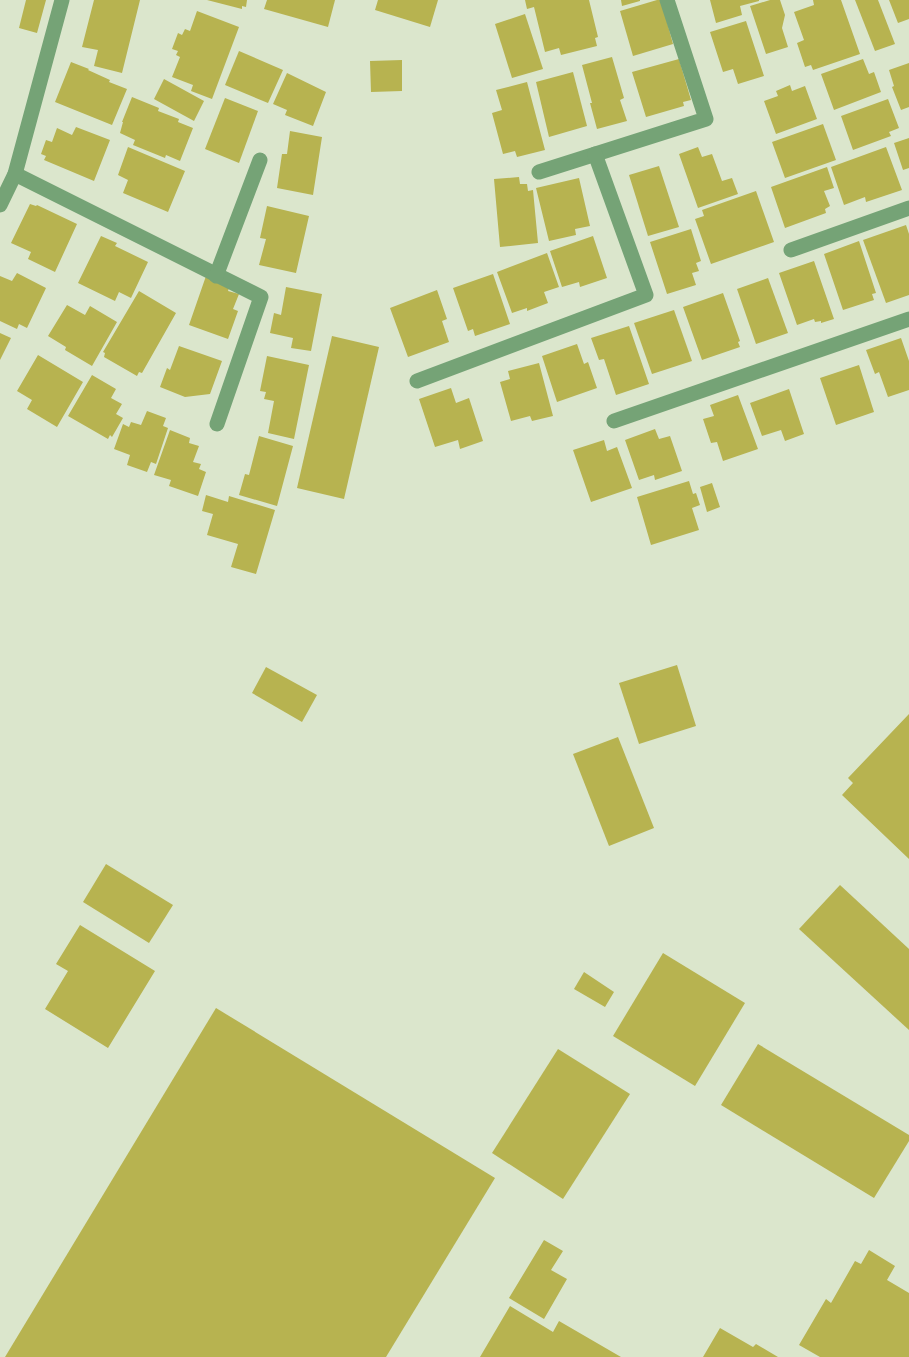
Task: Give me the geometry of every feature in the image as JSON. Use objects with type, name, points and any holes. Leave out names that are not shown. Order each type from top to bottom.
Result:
[{"type":"street","points":[[0,204],[15,174],[62,0]]},
{"type":"street","points":[[539,172],[706,119],[667,0]]},
{"type":"street","points":[[417,381],[646,295],[596,154]]},
{"type":"street","points":[[216,276],[260,160]]},
{"type":"street","points":[[15,174],[261,297],[217,424]]},
{"type":"street","points":[[791,250],[909,208]]},
{"type":"street","points":[[614,421],[909,319]]},
{"type":"building","points":[[26,0],[46,0],[37,33],[19,28]]},
{"type":"building","points":[[94,0],[140,0],[122,73],[94,66],[98,50],[82,47]]},
{"type":"building","points":[[207,0],[247,0],[246,7],[242,6],[242,9]]},
{"type":"building","points":[[267,0],[335,0],[328,27],[264,9]]},
{"type":"building","points":[[378,0],[438,0],[430,27],[375,10]]},
{"type":"building","points":[[525,0],[589,0],[598,37],[595,38],[597,46],[561,55],[559,48],[545,52],[534,7],[527,9]]},
{"type":"building","points":[[621,0],[640,0],[640,1],[622,6]]},
{"type":"building","points":[[661,0],[673,44],[633,56],[620,11]]},
{"type":"building","points":[[710,0],[759,1],[740,6],[742,15],[716,23]]},
{"type":"building","points":[[770,0],[780,0],[785,15],[782,28],[788,47],[766,54],[750,6]]},
{"type":"building","points":[[813,0],[841,0],[860,54],[813,70],[811,65],[805,67],[797,43],[804,40],[794,12],[814,5]]},
{"type":"building","points":[[855,0],[878,0],[895,44],[875,51]]},
{"type":"building","points":[[889,0],[909,0],[909,19],[898,23]]},
{"type":"building","points":[[197,11],[239,27],[212,99],[191,91],[193,85],[172,77],[180,57],[176,55],[178,51],[172,49],[178,33],[182,35],[185,29],[190,31]]},
{"type":"building","points":[[525,14],[543,69],[512,78],[495,24]]},
{"type":"building","points":[[746,21],[764,76],[738,84],[733,69],[723,72],[710,32]]},
{"type":"building","points":[[239,51],[283,70],[268,103],[225,85]]},
{"type":"building","points":[[612,57],[624,98],[620,100],[627,121],[597,129],[582,65]]},
{"type":"building","points":[[679,59],[691,100],[683,102],[684,106],[646,117],[632,72]]},
{"type":"building","points":[[863,59],[869,74],[874,72],[881,92],[834,110],[821,74]]},
{"type":"building","points":[[402,60],[402,91],[371,92],[370,61]]},
{"type":"building","points":[[71,62],[127,89],[112,125],[55,102]]},
{"type":"building","points":[[909,63],[909,107],[901,110],[892,87],[894,86],[889,70]]},
{"type":"building","points":[[573,72],[587,126],[549,137],[536,82]]},
{"type":"building","points":[[287,73],[326,92],[313,126],[285,115],[287,110],[273,104]]},
{"type":"building","points":[[164,79],[204,101],[194,121],[154,99]]},
{"type":"building","points":[[527,82],[545,150],[517,157],[515,151],[503,154],[492,113],[502,110],[496,90]]},
{"type":"building","points":[[790,85],[792,91],[805,86],[817,119],[776,134],[764,101],[778,96],[776,91]]},
{"type":"building","points":[[132,97],[159,108],[158,111],[179,119],[178,122],[193,128],[180,161],[166,155],[165,158],[133,145],[135,140],[120,133]]},
{"type":"building","points":[[225,98],[258,111],[239,163],[205,149]]},
{"type":"building","points":[[888,99],[899,128],[889,132],[891,136],[853,150],[841,116]]},
{"type":"building","points":[[823,124],[836,160],[785,178],[772,142]]},
{"type":"building","points":[[76,127],[110,140],[94,181],[44,160],[46,156],[41,154],[46,140],[52,142],[57,128],[72,135]]},
{"type":"building","points":[[290,131],[322,137],[313,195],[277,188],[282,154],[287,154]]},
{"type":"building","points":[[909,138],[909,168],[903,170],[894,143]]},
{"type":"building","points":[[128,147],[185,171],[168,212],[123,193],[128,180],[118,175]]},
{"type":"building","points":[[698,147],[702,157],[712,154],[722,181],[732,178],[738,194],[698,208],[679,154]]},
{"type":"building","points":[[886,147],[902,190],[866,202],[865,197],[844,205],[831,167]]},
{"type":"building","points":[[659,166],[679,227],[648,236],[629,175]]},
{"type":"building","points":[[827,167],[834,188],[824,191],[830,206],[825,209],[826,213],[785,228],[771,187]]},
{"type":"building","points":[[519,177],[520,184],[527,184],[528,191],[533,190],[538,243],[500,247],[494,179]]},
{"type":"building","points":[[579,178],[590,226],[575,229],[576,235],[549,241],[536,188]]},
{"type":"building","points":[[756,191],[774,242],[711,264],[695,219],[704,216],[702,210]]},
{"type":"building","points":[[30,204],[37,205],[77,224],[55,272],[28,259],[31,252],[11,243]]},
{"type":"building","points":[[267,206],[309,216],[296,273],[259,265],[266,239],[260,238]]},
{"type":"building","points":[[906,225],[909,234],[909,295],[886,303],[863,240]]},
{"type":"building","points":[[691,229],[701,261],[696,263],[699,271],[692,273],[696,285],[667,294],[650,242]]},
{"type":"building","points":[[101,236],[117,243],[115,246],[148,262],[131,298],[119,292],[115,301],[78,283]]},
{"type":"building","points":[[593,236],[607,278],[580,287],[579,282],[562,287],[550,251]]},
{"type":"building","points":[[859,241],[876,293],[872,294],[874,300],[843,310],[824,254]]},
{"type":"building","points":[[547,253],[559,287],[544,292],[548,303],[527,311],[527,308],[512,313],[497,272]]},
{"type":"building","points":[[814,261],[834,319],[821,323],[821,321],[815,322],[814,319],[797,325],[779,273]]},
{"type":"building","points":[[17,273],[46,288],[27,328],[19,324],[17,329],[0,321],[0,276],[12,281]]},
{"type":"building","points":[[493,274],[510,324],[475,336],[473,329],[468,331],[453,288]]},
{"type":"building","points":[[206,276],[230,285],[228,291],[239,294],[233,309],[238,311],[228,339],[189,325]]},
{"type":"building","points":[[768,278],[788,333],[756,344],[737,289]]},
{"type":"building","points":[[286,287],[322,294],[311,351],[291,348],[293,338],[270,333],[274,313],[281,315]]},
{"type":"building","points":[[437,290],[447,319],[442,321],[449,342],[408,357],[390,308]]},
{"type":"building","points":[[139,291],[176,313],[142,373],[139,372],[137,376],[104,357],[103,352]]},
{"type":"building","points":[[723,293],[740,341],[738,342],[740,347],[702,360],[683,307]]},
{"type":"building","points":[[67,305],[85,315],[90,306],[117,322],[92,366],[65,350],[66,347],[48,336]]},
{"type":"building","points":[[674,310],[692,361],[652,374],[634,323]]},
{"type":"building","points":[[629,326],[649,384],[616,395],[604,359],[599,360],[591,338]]},
{"type":"building","points":[[0,333],[11,338],[0,360]]},
{"type":"building","points":[[332,336],[379,347],[344,499],[297,488]]},
{"type":"building","points":[[901,338],[909,361],[909,390],[888,397],[879,372],[875,374],[866,350]]},
{"type":"building","points":[[577,344],[584,364],[588,362],[597,388],[557,402],[542,356]]},
{"type":"building","points":[[179,346],[222,361],[210,394],[185,397],[160,387],[167,368],[170,370]]},
{"type":"building","points":[[38,355],[83,382],[57,427],[27,409],[32,400],[17,391]]},
{"type":"building","points":[[267,356],[309,365],[294,439],[268,433],[274,401],[264,399],[266,392],[260,391]]},
{"type":"building","points":[[539,363],[553,416],[532,421],[530,416],[511,421],[500,382],[510,379],[508,371]]},
{"type":"building","points":[[859,365],[874,412],[836,425],[820,378]]},
{"type":"building","points":[[92,375],[116,389],[111,398],[122,404],[116,414],[123,418],[112,437],[110,435],[108,439],[68,416]]},
{"type":"building","points":[[451,388],[456,403],[469,398],[483,441],[460,449],[458,440],[435,447],[419,399]]},
{"type":"building","points":[[789,389],[804,434],[785,441],[781,430],[762,436],[750,403]]},
{"type":"building","points":[[738,395],[758,449],[723,461],[717,442],[711,443],[703,419],[714,416],[710,405]]},
{"type":"building","points":[[147,411],[166,418],[163,426],[168,428],[156,464],[151,462],[147,472],[127,465],[130,455],[114,449],[123,424],[129,427],[131,422],[141,425]]},
{"type":"building","points":[[655,429],[659,439],[670,436],[682,471],[655,480],[654,475],[639,480],[625,440]]},
{"type":"building","points":[[170,430],[190,438],[189,443],[199,446],[193,462],[201,464],[199,469],[206,472],[198,496],[169,486],[171,480],[154,475]]},
{"type":"building","points":[[259,436],[293,446],[277,506],[239,495],[245,474],[249,475]]},
{"type":"building","points":[[604,440],[607,451],[617,447],[632,488],[591,502],[573,450]]},
{"type":"building","points":[[689,481],[700,505],[692,508],[699,530],[651,545],[637,497]]},
{"type":"building","points":[[712,483],[720,507],[707,512],[700,487]]},
{"type":"building","points":[[206,495],[228,502],[229,496],[275,510],[256,574],[231,567],[238,544],[207,535],[213,514],[202,511]]},
{"type":"building","points":[[677,665],[696,726],[639,744],[619,683]]},
{"type":"building","points":[[266,667],[317,695],[302,722],[252,693]]},
{"type":"building","points":[[909,714],[909,859],[842,795],[853,783],[848,778]]},
{"type":"building","points":[[618,737],[654,828],[609,846],[573,754]]},
{"type":"building","points":[[106,864],[173,905],[149,943],[83,902]]},
{"type":"building","points":[[840,885],[909,949],[909,1030],[799,929]]},
{"type":"building","points":[[80,925],[155,971],[108,1048],[45,1009],[68,971],[56,964]]},
{"type":"building","points":[[663,953],[745,1003],[695,1086],[613,1036]]},
{"type":"building","points":[[584,972],[614,992],[605,1007],[574,989]]},
{"type":"building","points":[[216,1008],[495,1178],[386,1357],[5,1357]]},
{"type":"building","points":[[758,1044],[909,1135],[909,1141],[874,1198],[721,1105]]},
{"type":"building","points":[[558,1049],[630,1094],[563,1199],[492,1153]]},
{"type":"building","points":[[544,1240],[563,1251],[551,1270],[567,1279],[544,1319],[509,1298]]},
{"type":"building","points":[[869,1250],[895,1266],[887,1280],[909,1293],[909,1357],[820,1357],[799,1345],[826,1299],[831,1303],[855,1261],[861,1264]]},
{"type":"building","points":[[510,1306],[553,1332],[559,1321],[621,1357],[480,1357]]},
{"type":"building","points":[[720,1328],[753,1347],[756,1344],[778,1357],[703,1357]]}]
